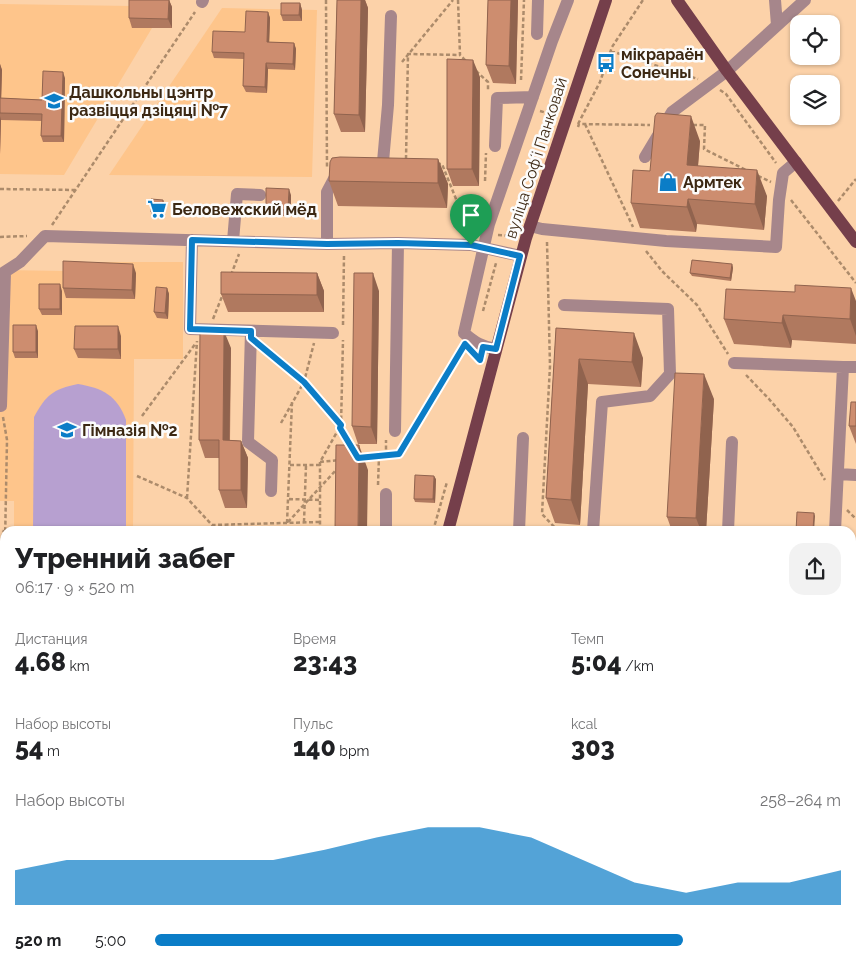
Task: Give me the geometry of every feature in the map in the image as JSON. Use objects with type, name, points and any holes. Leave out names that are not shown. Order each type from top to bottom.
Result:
[{"type":"main road","name":"вуліца Софʼі Панковай","points":[[449,526],[520,256],[606,0]]},
{"type":"main road","points":[[677,0],[727,71],[856,242]]},
{"type":"street","points":[[537,34],[538,0]]},
{"type":"street","points":[[496,349],[483,347],[464,333],[478,246],[489,224],[568,0]]},
{"type":"street","points":[[775,0],[777,25]]},
{"type":"street","points":[[645,156],[672,112],[727,71],[805,0]]},
{"type":"street","points":[[374,173],[383,173],[391,16]]},
{"type":"street","points":[[495,146],[497,98],[533,97]]},
{"type":"street","points":[[530,226],[542,229],[639,238],[776,247],[783,174],[796,162]]},
{"type":"street","points":[[327,244],[327,192],[336,175],[355,173]]},
{"type":"street","points":[[239,242],[237,194],[260,195]]},
{"type":"street","points":[[1,406],[2,274],[20,262],[45,236],[239,242],[398,243],[478,246],[520,256]]},
{"type":"street","points":[[192,240],[190,329],[201,334],[333,332]]},
{"type":"street","points":[[395,432],[398,243]]},
{"type":"street","points":[[564,305],[668,309],[670,374],[650,396],[602,402],[593,526]]},
{"type":"street","points":[[251,334],[248,442],[272,460],[271,491]]},
{"type":"street","points":[[734,363],[850,367],[838,474],[835,526]]},
{"type":"street","points":[[518,526],[523,438]]},
{"type":"street","points":[[728,526],[732,442]]},
{"type":"street","points":[[838,474],[856,475]]},
{"type":"street","points":[[386,494],[386,526]]},
{"type":"path","points":[[326,0],[327,192]]},
{"type":"path","points":[[389,78],[453,0]]},
{"type":"path","points":[[458,0],[460,55],[467,62]]},
{"type":"path","points":[[520,80],[524,0]]},
{"type":"path","points":[[0,237],[45,236],[202,1]]},
{"type":"path","points":[[408,54],[460,55]]},
{"type":"path","points":[[406,163],[408,54]]},
{"type":"path","points":[[474,68],[488,82]]},
{"type":"path","points":[[579,124],[664,125]]},
{"type":"path","points":[[585,124],[643,248],[662,271],[697,306],[734,363],[770,399],[793,427],[837,499]]},
{"type":"path","points":[[688,125],[705,126],[704,149],[781,187],[856,284]]},
{"type":"path","points":[[433,164],[442,164],[470,234],[478,246]]},
{"type":"path","points":[[831,210],[856,179]]},
{"type":"path","points":[[0,189],[76,190]]},
{"type":"path","points":[[482,314],[495,272],[500,235]]},
{"type":"path","points":[[230,276],[239,242]]},
{"type":"path","points":[[539,242],[547,242],[550,366],[542,514],[553,526]]},
{"type":"path","points":[[142,416],[201,334],[223,294]]},
{"type":"path","points":[[281,423],[304,382],[317,332]]},
{"type":"path","points":[[187,498],[201,334]]},
{"type":"path","points":[[251,334],[304,382],[341,425],[340,428],[353,451]]},
{"type":"path","points":[[358,458],[399,454],[465,344]]},
{"type":"path","points":[[288,523],[292,402]]},
{"type":"path","points":[[1,406],[7,440],[5,526]]},
{"type":"path","points":[[319,526],[320,464],[340,428]]},
{"type":"path","points":[[290,465],[320,464],[346,460]]},
{"type":"path","points":[[304,522],[306,465]]},
{"type":"path","points":[[288,523],[339,467]]},
{"type":"path","points":[[434,526],[449,474]]},
{"type":"path","points":[[137,476],[187,498],[212,524],[319,522]]},
{"type":"path","points":[[288,499],[319,500]]},
{"type":"shaded area","name":"Дашкольны цэнтр развіцця дзіцяці №7","points":[[0,4],[132,6],[152,28],[64,175],[0,174]]},
{"type":"shaded area","points":[[222,8],[317,10],[312,177],[109,175]]},
{"type":"shaded area","points":[[67,262],[183,262],[183,359],[134,359],[133,526],[14,526],[14,501],[0,501],[0,270],[66,271]]},
{"type":"shaded area","points":[[78,384],[94,388],[108,394],[122,411],[126,420],[126,526],[33,526],[34,417],[42,403],[51,394],[62,388]]},
{"type":"building","points":[[129,0],[169,0],[168,19],[129,18]]},
{"type":"building","points":[[337,0],[361,0],[359,115],[334,114]]},
{"type":"building","points":[[488,0],[511,0],[509,66],[486,65]]},
{"type":"building","points":[[281,3],[300,3],[299,15],[281,15]]},
{"type":"building","points":[[246,11],[268,12],[267,42],[294,43],[293,64],[266,63],[265,87],[243,86],[244,53],[212,52],[213,31],[245,32]]},
{"type":"building","points":[[447,59],[473,60],[472,169],[447,169]]},
{"type":"building","points":[[43,71],[63,72],[61,136],[41,136],[42,114],[0,113],[0,98],[42,100]]},
{"type":"building","points":[[657,113],[691,116],[687,165],[757,170],[755,204],[688,199],[687,207],[631,203],[633,170],[650,171],[655,116]]},
{"type":"building","points":[[332,158],[438,159],[438,183],[329,181],[330,162]]},
{"type":"building","points":[[266,188],[289,189],[288,210],[266,209]]},
{"type":"building","points":[[151,199],[163,200],[163,212],[151,212]]},
{"type":"building","points":[[692,260],[732,264],[730,278],[690,273]]},
{"type":"building","points":[[63,261],[133,264],[132,290],[63,288]]},
{"type":"building","points":[[221,272],[317,273],[317,295],[221,294]]},
{"type":"building","points":[[354,273],[373,273],[371,427],[352,426]]},
{"type":"building","points":[[39,284],[60,284],[60,309],[39,309]]},
{"type":"building","points":[[795,285],[851,288],[850,319],[783,315],[782,323],[724,319],[726,289],[795,292]]},
{"type":"building","points":[[156,287],[167,288],[165,313],[154,312]]},
{"type":"building","points":[[13,325],[36,325],[36,352],[13,352]]},
{"type":"building","points":[[75,326],[118,326],[118,349],[74,349]]},
{"type":"building","points":[[556,328],[634,333],[632,362],[579,359],[571,500],[546,498]]},
{"type":"building","points":[[200,330],[224,331],[223,440],[241,441],[241,490],[219,490],[219,440],[199,440]]},
{"type":"building","points":[[675,373],[704,374],[696,518],[667,517]]},
{"type":"building","points":[[851,402],[856,402],[856,426],[849,426]]},
{"type":"building","points":[[336,445],[359,445],[358,526],[335,526]]},
{"type":"building","points":[[415,475],[434,476],[433,499],[414,499]]},
{"type":"building","points":[[797,512],[814,513],[813,526],[796,526]]},
{"type":"place","name":"мікрараён Сонечны","points":[[606,63]]},
{"type":"place","name":"Дашкольны цэнтр развіцця дзіцяці №7","points":[[54,101]]},
{"type":"place","name":"Армтек","points":[[668,182]]},
{"type":"place","name":"Беловежский мёд","points":[[157,209]]},
{"type":"place","name":"Гімназія №2","points":[[67,430]]},
{"type":"route","points":[[192,240],[327,244],[471,245],[520,256],[496,349],[483,347],[480,360],[465,344],[399,454],[358,458],[340,428],[341,425],[304,382],[251,338],[251,331],[190,329],[192,240]]}]
